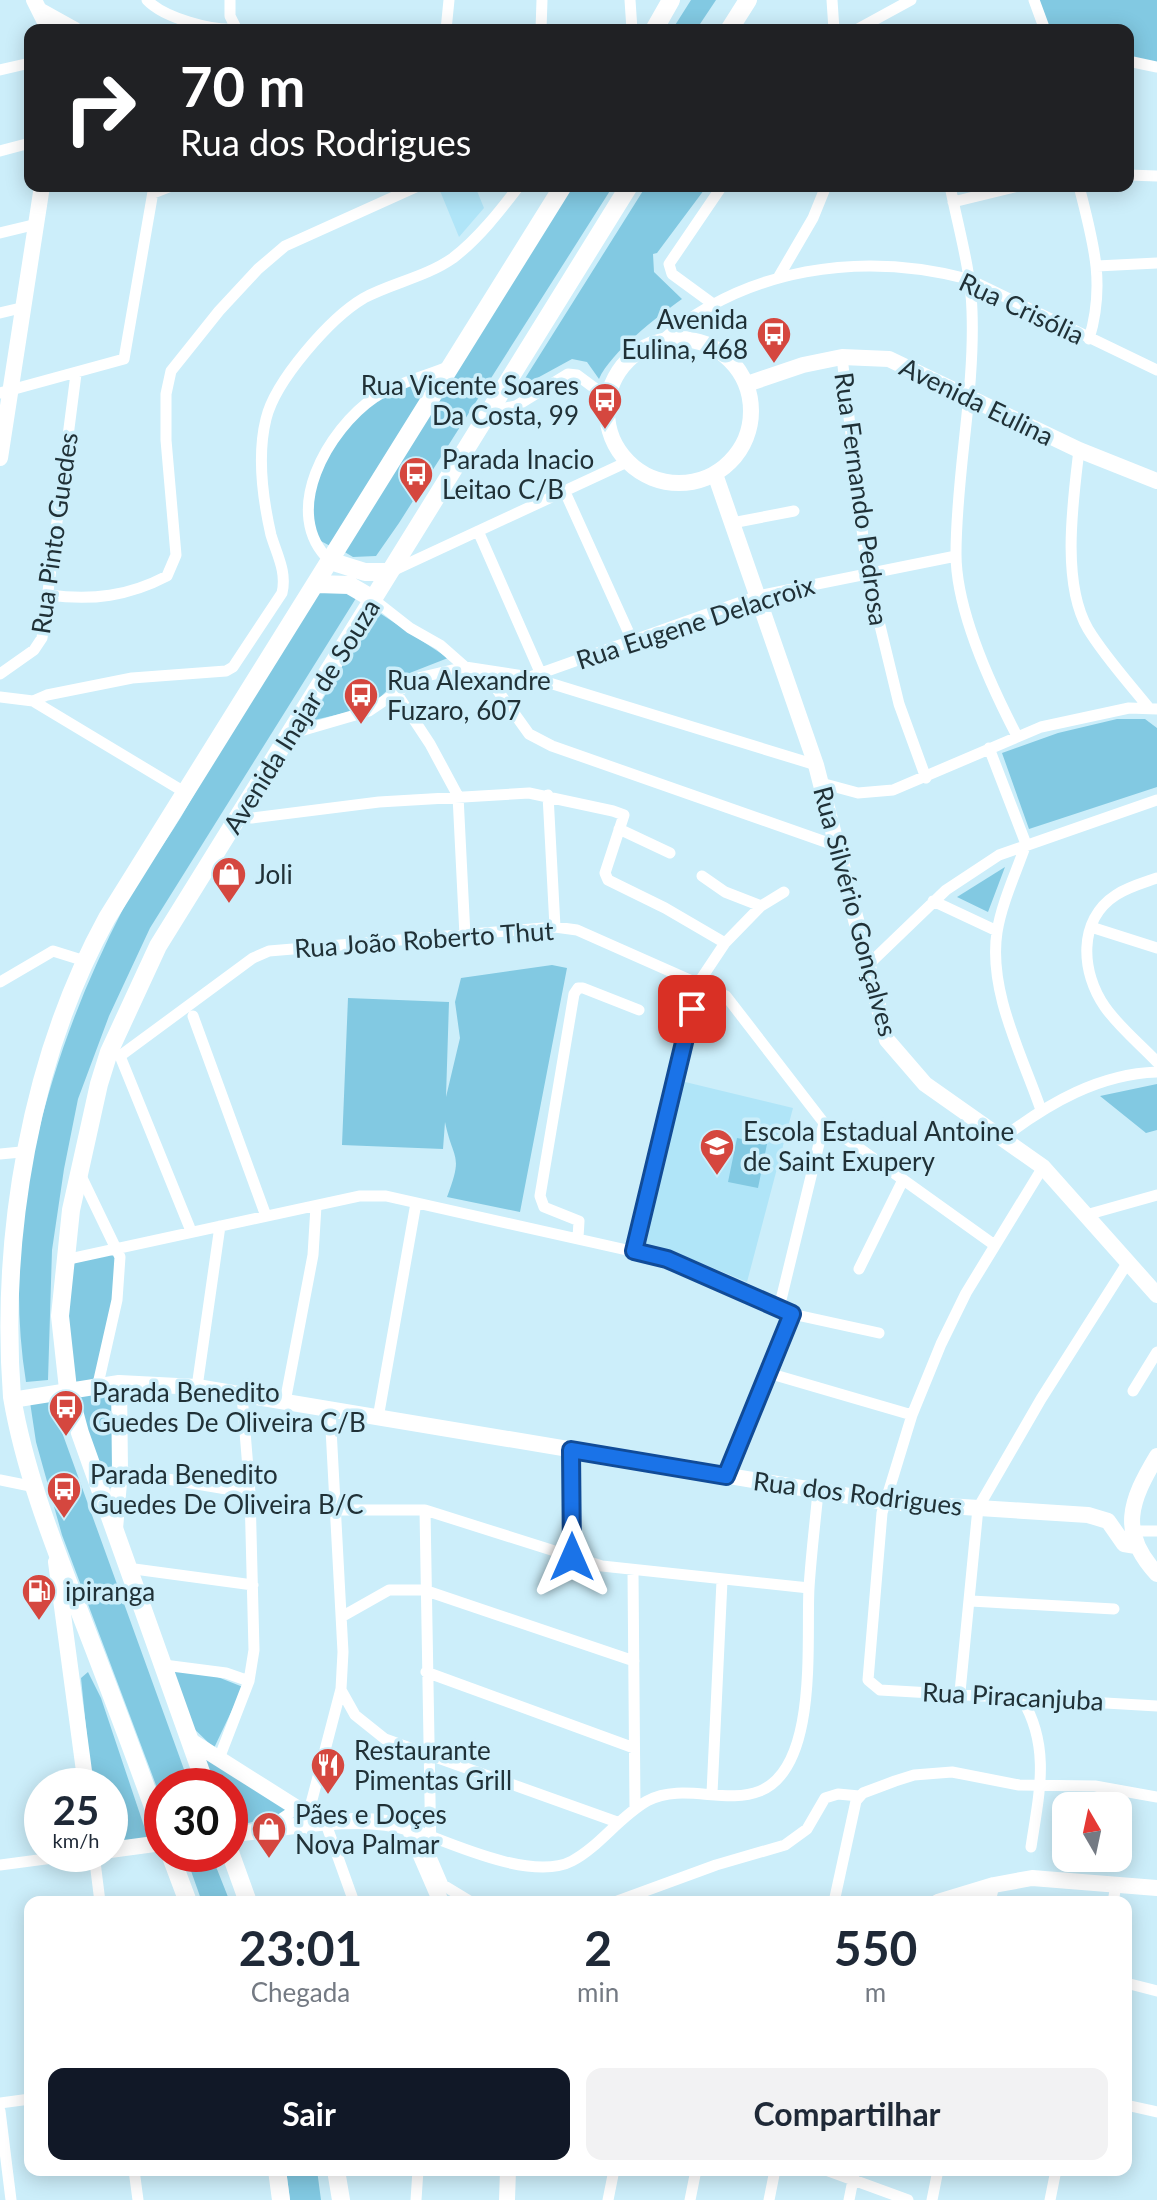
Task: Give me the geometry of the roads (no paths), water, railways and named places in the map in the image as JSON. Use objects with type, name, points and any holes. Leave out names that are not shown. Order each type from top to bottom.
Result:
[{"type":"main road","points":[[657,24],[671,0]]},
{"type":"main road","points":[[144,1785],[54,1549],[6,1400],[2,1268],[21,1152],[46,1052],[85,961],[116,903],[559,192]]},
{"type":"main road","name":"Avenida Inajar de Souza","points":[[200,1768],[114,1535],[68,1389],[60,1316],[64,1260],[79,1169],[114,1054],[158,946],[285,735],[390,572],[625,192]]},
{"type":"main road","points":[[330,561],[365,572],[390,572]]},
{"type":"main road","points":[[317,584],[349,585],[373,599]]},
{"type":"main road","points":[[177,1872],[186,1896]]},
{"type":"main road","points":[[237,1872],[246,1896]]},
{"type":"main road","points":[[278,2176],[281,2200]]},
{"type":"main road","points":[[337,2176],[341,2200]]},
{"type":"street","points":[[147,0],[153,7],[197,24]]},
{"type":"street","points":[[230,0],[233,24]]},
{"type":"street","points":[[447,24],[449,0]]},
{"type":"street","points":[[541,24],[542,0]]},
{"type":"street","points":[[630,0],[632,24]]},
{"type":"street","points":[[832,0],[834,24]]},
{"type":"street","points":[[867,24],[911,0]]},
{"type":"street","points":[[1034,0],[1043,24]]},
{"type":"street","points":[[37,5],[46,24]]},
{"type":"street","points":[[37,5],[66,24]]},
{"type":"street","points":[[1134,62],[1156,64]]},
{"type":"street","points":[[0,70],[24,64]]},
{"type":"street","points":[[0,151],[24,145]]},
{"type":"street","points":[[1134,175],[1157,176]]},
{"type":"street","points":[[0,458],[6,392],[25,307],[41,192]]},
{"type":"street","points":[[6,392],[116,364],[124,359],[154,192]]},
{"type":"street","points":[[49,595],[74,598],[112,596],[145,588],[167,576],[176,555],[166,440],[166,394],[171,371],[219,311],[258,269],[285,246],[405,192]]},
{"type":"street","points":[[0,697],[33,701],[108,682],[208,675],[233,667],[282,593],[285,580],[266,508],[263,456],[266,419],[278,391],[322,334],[347,309],[451,259],[489,223],[514,192]]},
{"type":"street","points":[[713,304],[672,274],[669,264],[718,192]]},
{"type":"street","points":[[778,278],[813,218],[824,192]]},
{"type":"street","points":[[951,192],[972,312],[970,397],[956,556],[973,636],[994,693],[1017,736]]},
{"type":"street","points":[[953,202],[994,192]]},
{"type":"street","points":[[1080,192],[1097,266],[1100,296],[1089,339]]},
{"type":"street","points":[[0,233],[37,224]]},
{"type":"street","points":[[1097,266],[1157,263]]},
{"type":"street","name":"Rua Crisólia","points":[[660,342],[713,304],[778,278],[810,270],[876,266],[936,271],[968,279],[1157,370]]},
{"type":"street","points":[[0,313],[25,307]]},
{"type":"street","points":[[681,339],[702,342],[721,352],[736,366],[747,384],[751,405],[747,435],[731,462],[715,474],[692,482],[669,483],[646,476],[627,462],[614,443],[607,421],[608,398],[626,362],[660,342],[681,339]]},
{"type":"street","name":"Avenida Eulina","points":[[747,384],[803,365],[842,357],[889,359],[1079,450],[1157,481]]},
{"type":"street","name":"Rua Fernando Pedrosa","points":[[842,357],[867,572],[899,704],[926,778]]},
{"type":"street","points":[[330,561],[313,537],[309,502],[315,473],[328,446],[375,397],[451,366]]},
{"type":"street","name":"Rua Pinto Guedes","points":[[0,674],[39,644],[49,595],[76,374]]},
{"type":"street","points":[[490,411],[516,406],[568,374],[577,375],[608,398]]},
{"type":"street","points":[[1079,450],[1073,526],[1074,576],[1079,607],[1088,628],[1153,709]]},
{"type":"street","points":[[390,572],[627,462]]},
{"type":"street","name":"Rua Silvério Gonçalves","points":[[715,474],[816,765],[887,1040],[925,1084],[1043,1167],[1157,1295]]},
{"type":"street","points":[[565,492],[632,640]]},
{"type":"street","points":[[732,523],[794,511]]},
{"type":"street","points":[[478,531],[535,674]]},
{"type":"street","name":"Rua Eugene Delacroix","points":[[535,674],[758,596],[956,556]]},
{"type":"street","points":[[373,599],[410,628],[440,645],[465,667]]},
{"type":"street","points":[[285,735],[369,711],[395,691],[431,673],[465,667],[535,674],[816,765]]},
{"type":"street","points":[[483,670],[529,734],[552,746],[837,846]]},
{"type":"street","points":[[395,691],[430,744],[458,796],[465,936]]},
{"type":"street","points":[[33,701],[186,793]]},
{"type":"street","points":[[821,783],[858,793],[875,793],[926,778],[1017,736],[1077,717],[1129,708],[1153,709]]},
{"type":"street","points":[[989,748],[1026,844],[997,931],[996,964],[1001,992],[1041,1110]]},
{"type":"street","points":[[548,795],[555,927]]},
{"type":"street","points":[[238,816],[252,818],[458,796],[548,795],[624,815],[605,877],[725,943]]},
{"type":"street","points":[[868,965],[933,901],[971,871],[1026,844],[1157,800]]},
{"type":"street","points":[[619,829],[670,853]]},
{"type":"street","points":[[702,876],[725,892],[761,906]]},
{"type":"street","points":[[1157,878],[1117,894],[1102,908],[1091,927],[1085,949],[1094,987],[1115,1020],[1157,1062]]},
{"type":"street","points":[[634,1251],[699,982],[725,943],[761,906],[784,892]]},
{"type":"street","points":[[933,901],[997,931]]},
{"type":"street","name":"Rua João Roberto Thut","points":[[114,1054],[263,953],[555,927],[589,933],[699,982],[735,1004],[824,1123],[902,1182],[993,1244]]},
{"type":"street","points":[[1091,927],[1157,948]]},
{"type":"street","points":[[0,982],[53,951],[85,961]]},
{"type":"street","points":[[578,1238],[579,1221],[544,1207],[540,1196],[574,994],[578,988],[583,988],[639,1010]]},
{"type":"street","points":[[193,1016],[266,1216]]},
{"type":"street","points":[[114,1054],[191,1231]]},
{"type":"street","points":[[1004,1137],[1041,1110],[1111,1079],[1157,1072]]},
{"type":"street","points":[[779,1308],[824,1123]]},
{"type":"street","points":[[0,1154],[21,1152]]},
{"type":"street","points":[[885,1502],[912,1415],[941,1344],[993,1244],[1043,1167]]},
{"type":"street","points":[[79,1169],[117,1248],[120,1267],[117,1300],[98,1384]]},
{"type":"street","points":[[859,1269],[902,1182]]},
{"type":"street","points":[[64,1260],[191,1231],[375,1195],[667,1259],[792,1314],[879,1333]]},
{"type":"street","points":[[1086,1215],[1157,1195]]},
{"type":"street","points":[[378,1418],[416,1203]]},
{"type":"street","points":[[285,1402],[313,1255],[316,1206]]},
{"type":"street","points":[[197,1387],[220,1226]]},
{"type":"street","points":[[960,1692],[978,1508],[1057,1373],[1128,1262]]},
{"type":"street","points":[[726,1476],[792,1314]]},
{"type":"street","points":[[1133,1391],[1157,1352]]},
{"type":"street","points":[[768,1373],[912,1415]]},
{"type":"street","points":[[114,1535],[120,1471],[119,1383]]},
{"type":"street","name":"Rua dos Rodrigues","points":[[6,1400],[98,1384],[197,1387],[885,1502],[1099,1517],[1115,1528],[1124,1544],[1133,1538],[1157,1574]]},
{"type":"street","points":[[220,1756],[249,1681],[254,1650],[250,1493],[242,1395]]},
{"type":"street","points":[[304,1817],[341,1689],[343,1616],[330,1410]]},
{"type":"street","points":[[571,1450],[572,1557]]},
{"type":"street","points":[[1157,1456],[1137,1494],[1133,1538],[1157,1531]]},
{"type":"street","points":[[120,1471],[250,1493]]},
{"type":"street","points":[[0,1480],[35,1487]]},
{"type":"street","points":[[381,1821],[518,1865],[552,1868],[573,1861],[635,1808],[669,1794],[748,1794],[763,1790],[787,1767],[796,1748],[804,1710],[809,1588],[818,1492]]},
{"type":"street","name":"Rua Piracanjuba","points":[[885,1502],[869,1659],[870,1685],[880,1690],[960,1692],[1022,1699],[1142,1702],[1157,1706]]},
{"type":"street","points":[[335,1510],[425,1510],[572,1557],[633,1572],[809,1588]]},
{"type":"street","points":[[425,1510],[431,1857],[443,1885],[461,1896]]},
{"type":"street","points":[[54,1549],[84,1768]]},
{"type":"street","points":[[127,1568],[253,1585]]},
{"type":"street","points":[[633,1572],[635,1808]]},
{"type":"street","points":[[712,1793],[722,1581]]},
{"type":"street","points":[[343,1616],[389,1590],[424,1590],[634,1661]]},
{"type":"street","points":[[971,1601],[1114,1609]]},
{"type":"street","points":[[164,1665],[226,1673],[249,1681]]},
{"type":"street","points":[[426,1672],[634,1748]]},
{"type":"street","points":[[341,1689],[355,1715],[370,1730],[428,1755],[617,1822]]},
{"type":"street","points":[[1022,1699],[1039,1733],[1040,1787],[1031,1847]]},
{"type":"street","points":[[191,1741],[220,1756],[304,1817],[326,1824],[429,1817]]},
{"type":"street","points":[[631,1896],[716,1865],[785,1845],[807,1829],[825,1798],[838,1794],[859,1796],[874,1787],[932,1772],[972,1774],[1040,1787],[1095,1786],[1157,1797]]},
{"type":"street","points":[[835,1896],[859,1796]]},
{"type":"street","points":[[248,1833],[304,1817]]},
{"type":"street","points":[[326,1824],[352,1896]]},
{"type":"street","points":[[409,1828],[438,1896]]},
{"type":"street","points":[[0,1865],[24,1862]]},
{"type":"street","points":[[96,1872],[99,1896]]},
{"type":"street","points":[[992,1894],[1054,1878],[1114,1894],[1157,1888]]},
{"type":"street","points":[[1132,1985],[1157,1991]]},
{"type":"street","points":[[0,2103],[24,2100]]},
{"type":"street","points":[[1132,2106],[1157,2112]]},
{"type":"street","points":[[0,2111],[11,2200]]},
{"type":"street","points":[[135,2176],[138,2200]]},
{"type":"street","points":[[416,2200],[418,2176]]},
{"type":"street","points":[[507,2200],[508,2176]]},
{"type":"street","points":[[608,2200],[613,2176]]},
{"type":"street","points":[[690,2200],[695,2176]]},
{"type":"street","points":[[769,2200],[774,2176]]},
{"type":"street","points":[[849,2200],[854,2176]]},
{"type":"street","points":[[856,2176],[908,2200]]},
{"type":"street","points":[[932,2200],[937,2176]]},
{"type":"street","points":[[1050,2200],[1055,2176]]},
{"type":"place","name":"Avenida Eulina, 468","points":[[774,365]]},
{"type":"place","name":"Rua Vicente Soares Da Costa, 99","points":[[605,431]]},
{"type":"place","name":"Parada Inacio Leitao C/B","points":[[416,505]]},
{"type":"place","name":"Rua Alexandre Fuzaro, 607","points":[[361,726]]},
{"type":"place","name":"Joli","points":[[229,905]]},
{"type":"place","name":"Escola Estadual Antoine de Saint Exupery","points":[[717,1177]]},
{"type":"place","name":"Parada Benedito Guedes De Oliveira C/B","points":[[66,1438]]},
{"type":"place","name":"Parada Benedito Guedes De Oliveira B/C","points":[[64,1520]]},
{"type":"place","name":"ipiranga","points":[[39,1622]]},
{"type":"place","name":"Restaurante Pimentas Grill","points":[[328,1796]]},
{"type":"place","name":"Pães e Doçes Nova Palmar","points":[[269,1860]]}]
